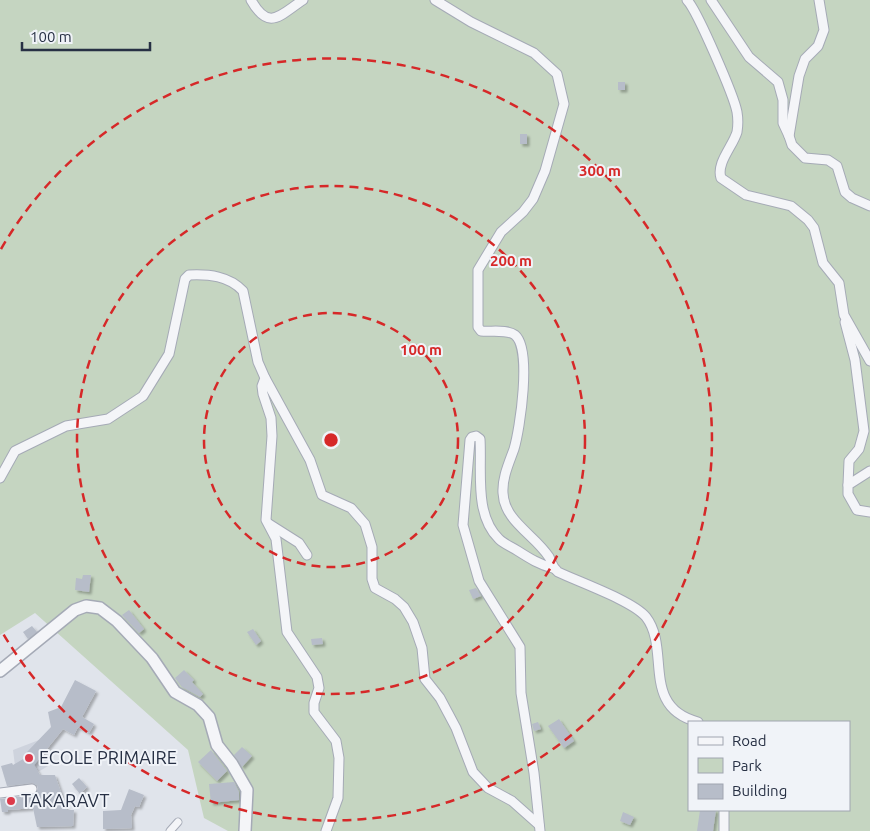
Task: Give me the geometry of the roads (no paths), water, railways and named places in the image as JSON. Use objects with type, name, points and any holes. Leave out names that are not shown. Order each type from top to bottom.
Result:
[{"type":"street","points":[[251,0],[262,17],[266,18],[279,16],[304,0]]},
{"type":"street","points":[[435,0],[471,22],[534,53],[557,74],[561,87],[564,104],[562,113],[533,199],[523,212],[501,232],[478,270],[477,280],[478,327],[481,332],[502,331],[514,334],[519,340],[524,354],[522,408],[514,448],[507,465],[503,494],[508,511],[549,557],[553,568]]},
{"type":"street","points":[[687,0],[692,5],[701,25],[737,112],[737,131],[721,169],[721,178],[746,195],[791,206],[808,220],[814,228],[823,263],[839,284],[855,360],[864,418],[863,439],[850,461],[848,494],[851,503],[857,510],[870,512]]},
{"type":"street","points":[[711,0],[749,56],[778,82],[783,100],[784,123],[792,145],[804,158],[828,160],[837,166],[845,192],[852,198],[870,206]]},
{"type":"street","points":[[789,136],[799,76],[805,59],[818,46],[824,30],[819,0]]},
{"type":"street","points":[[0,478],[15,451],[66,426],[108,419],[143,396],[169,354],[185,279],[190,274],[208,274],[235,282],[244,291],[258,362],[310,460],[322,496],[351,508],[364,524],[372,547],[372,579],[375,588],[395,599],[404,607],[413,622],[422,648],[425,679],[444,705],[473,772],[488,788],[512,801],[540,828]]},
{"type":"street","points":[[844,315],[870,361]]},
{"type":"street","points":[[265,378],[262,386],[271,418],[272,436],[266,520],[276,539],[287,632],[316,677],[319,688],[314,703],[314,712],[336,741],[339,758],[337,777],[338,798],[326,831]]},
{"type":"street","points":[[540,828],[534,773],[521,693],[520,647],[479,581],[463,526],[466,470],[472,436],[480,439],[480,485],[484,513],[491,529],[499,540],[533,561],[553,568],[634,607],[645,615],[656,638],[658,676],[664,693],[670,705],[682,717],[695,721]]},
{"type":"street","points":[[848,485],[870,471]]},
{"type":"street","points":[[268,524],[299,543],[307,555]]},
{"type":"street","points":[[0,671],[75,610],[86,606],[100,608],[117,621],[152,658],[174,692],[198,705],[210,717],[217,744],[232,764],[247,790],[245,831]]},
{"type":"street","points":[[0,793],[32,789]]},
{"type":"street","points":[[724,811],[724,831]]},
{"type":"street","points":[[170,831],[178,822]]},
{"type":"place","name":"ECOLE PRIMAIRE","points":[[29,758]]},
{"type":"place","name":"TAKARAVT","points":[[11,801]]}]
